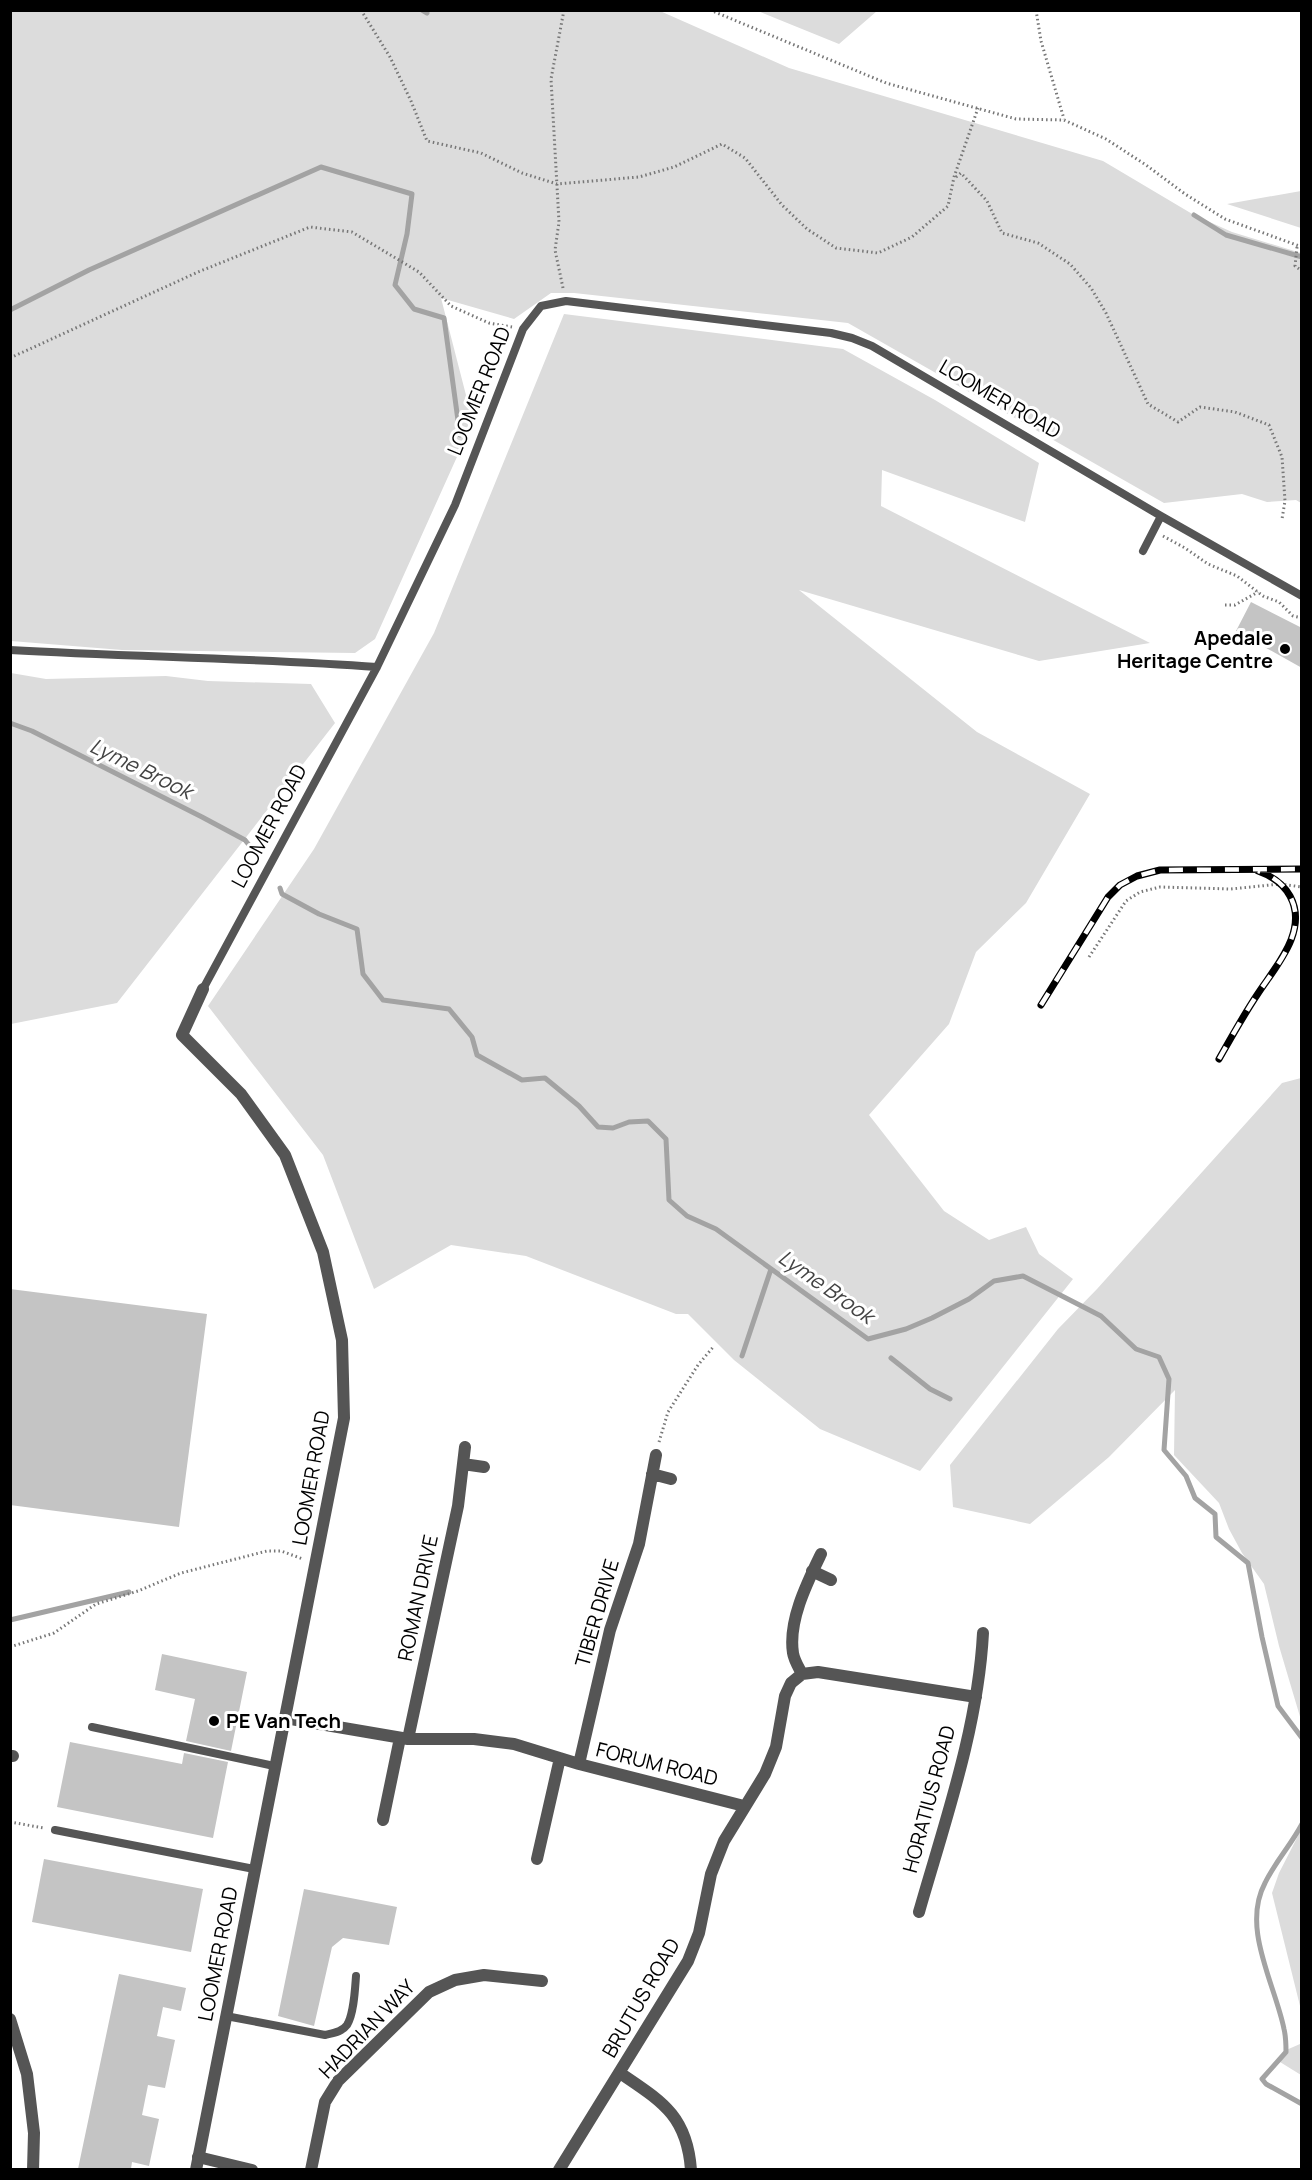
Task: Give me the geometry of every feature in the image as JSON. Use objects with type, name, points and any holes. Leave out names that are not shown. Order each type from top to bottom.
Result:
[{"type":"street","name":"LOOMER ROAD","points":[[197,2163],[344,1418],[342,1340],[323,1252],[285,1155],[241,1094],[182,1035],[203,989]]},
{"type":"street","name":"ROMAN DRIVE","points":[[404,1738],[458,1506],[465,1447]]},
{"type":"street","name":"TIBER DRIVE","points":[[579,1764],[610,1630],[639,1544],[656,1455]]},
{"type":"street","points":[[463,1464],[484,1467]]},
{"type":"street","points":[[652,1474],[671,1479]]},
{"type":"street","points":[[821,1554],[798,1611],[793,1633],[793,1654],[802,1674],[818,1672],[976,1697]]},
{"type":"street","points":[[812,1572],[831,1580]]},
{"type":"street","name":"HORATIUS ROAD","points":[[919,1912],[957,1778],[976,1697],[983,1633]]},
{"type":"street","name":"BRUTUS ROAD","points":[[559,2169],[688,1961],[699,1933],[711,1874],[724,1840],[765,1774],[776,1747],[785,1696],[791,1683],[802,1674]]},
{"type":"street","name":"FORUM ROAD","points":[[285,1718],[404,1738],[474,1739],[514,1744],[579,1764],[744,1806]]},
{"type":"street","points":[[383,1820],[404,1738]]},
{"type":"street","points":[[537,1859],[560,1758]]},
{"type":"street","name":"HADRIAN WAY","points":[[311,2169],[326,2102],[338,2081],[429,1992],[455,1980],[484,1975],[542,1981]]},
{"type":"street","points":[[10,2019],[27,2074],[34,2133],[33,2169]]},
{"type":"street","points":[[620,2073],[661,2101],[674,2115],[690,2151],[691,2169]]},
{"type":"street","points":[[197,2163],[252,2169]]},
{"type":"lane","name":"LOOMER ROAD","points":[[203,989],[377,667],[455,505],[523,329],[541,306],[566,301],[831,333],[852,338],[872,346],[1302,596]]},
{"type":"lane","points":[[1143,551],[1161,516]]},
{"type":"lane","points":[[10,650],[132,657],[302,661],[377,667]]},
{"type":"lane","points":[[92,1727],[274,1766]]},
{"type":"lane","points":[[55,1830],[254,1869]]},
{"type":"lane","points":[[226,2016],[325,2036],[339,2032],[347,2025],[356,1976]]},
{"type":"path","points":[[361,10],[390,57],[427,141],[481,153],[522,173],[557,184],[639,177],[674,167],[722,144],[745,158],[782,205],[807,229],[836,248],[878,253],[912,237],[948,206],[954,177],[978,108]]},
{"type":"path","points":[[564,10],[551,79],[559,222],[555,250],[566,301]]},
{"type":"path","points":[[710,10],[885,82],[1016,119],[1064,120],[1106,139],[1225,219],[1299,246],[1294,258],[1295,266],[1302,271]]},
{"type":"path","points":[[1036,10],[1041,41],[1064,120]]},
{"type":"path","points":[[954,177],[962,173],[987,201],[1002,233],[1038,243],[1070,264],[1092,288],[1148,404],[1178,422],[1200,406],[1235,412],[1269,425],[1282,457],[1285,494],[1282,519]]},
{"type":"path","points":[[10,358],[198,272],[310,227],[352,232],[419,272],[451,306],[489,323],[523,329]]},
{"type":"path","points":[[1153,531],[1175,541],[1208,564],[1237,576],[1258,592],[1279,602],[1293,616],[1302,618]]},
{"type":"path","points":[[1225,605],[1235,605],[1258,592]]},
{"type":"path","points":[[1089,957],[1126,901],[1140,892],[1160,887],[1232,889],[1280,884],[1302,887]]},
{"type":"path","points":[[656,1455],[668,1412],[698,1365],[714,1346]]},
{"type":"path","points":[[10,1647],[54,1633],[96,1604],[138,1591],[181,1573],[267,1551],[281,1551],[316,1563]]},
{"type":"path","points":[[10,1822],[55,1830]]},
{"type":"shaded area","points":[[10,11],[660,11],[789,68],[1103,161],[1194,215],[1232,232],[1301,253],[1301,503],[1296,500],[1267,502],[1242,494],[1164,503],[848,323],[574,293],[551,293],[514,319],[441,298],[467,399],[479,408],[375,639],[355,653],[122,650],[11,641]]},
{"type":"shaded area","points":[[758,11],[877,11],[839,44]]},
{"type":"shaded area","points":[[1301,191],[1301,228],[1227,204]]},
{"type":"shaded area","points":[[564,314],[843,349],[935,400],[1039,463],[1025,522],[882,470],[881,506],[1150,643],[1039,661],[799,590],[977,732],[1090,794],[1026,903],[976,952],[949,1024],[869,1115],[944,1211],[989,1240],[1026,1227],[1039,1254],[1073,1279],[920,1471],[820,1429],[734,1360],[688,1314],[676,1314],[526,1256],[451,1245],[374,1289],[323,1155],[208,1006],[314,849],[434,633]]},
{"type":"shaded area","points":[[11,673],[46,679],[166,676],[208,681],[311,684],[335,723],[117,1003],[11,1024]]},
{"type":"shaded area","points":[[1302,1078],[1301,1720],[1279,1646],[1264,1584],[1242,1553],[1219,1503],[1174,1455],[1175,1390],[1109,1457],[1030,1524],[953,1507],[950,1465],[1058,1329],[1097,1289],[1282,1083]]},
{"type":"shaded area","points":[[1301,1830],[1302,2075],[1280,2062],[1284,2051],[1300,2044],[1301,2010],[1272,1893],[1279,1873]]},
{"type":"building","name":"Apedale Heritage Centre","points":[[1251,602],[1302,628],[1302,668],[1236,631]]},
{"type":"building","points":[[10,1289],[207,1314],[179,1527],[10,1505]]},
{"type":"building","name":"PE Van Tech","points":[[162,1654],[247,1672],[231,1751],[186,1741],[195,1699],[155,1690]]},
{"type":"building","points":[[70,1742],[182,1764],[184,1753],[228,1762],[213,1838],[57,1807]]},
{"type":"building","points":[[44,1859],[203,1889],[191,1952],[32,1922]]},
{"type":"building","points":[[304,1889],[397,1907],[389,1945],[343,1938],[332,1947],[314,2026],[278,2016]]},
{"type":"building","points":[[119,1974],[186,1988],[181,2011],[163,2007],[157,2036],[175,2040],[165,2088],[148,2085],[142,2115],[159,2119],[149,2166],[132,2162],[131,2169],[78,2169]]},
{"type":"waterway","points":[[422,10],[427,13]]},
{"type":"waterway","points":[[10,310],[89,270],[321,167],[412,194],[407,234],[395,285],[414,309],[444,318],[460,435]]},
{"type":"waterway","points":[[1194,215],[1226,235],[1302,257]]},
{"type":"waterway","name":"Lyme Brook","points":[[10,723],[32,731],[202,817],[245,840],[253,850]]},
{"type":"waterway","name":"Lyme Brook","points":[[280,888],[282,894],[319,914],[357,929],[363,974],[383,1000],[449,1009],[472,1037],[477,1055],[522,1080],[545,1078],[579,1106],[598,1127],[613,1128],[629,1122],[648,1121],[666,1139],[669,1200],[687,1216],[716,1229],[868,1339],[906,1329],[932,1318],[969,1299],[994,1281],[1023,1276],[1101,1316],[1136,1349],[1159,1357],[1169,1379],[1164,1450],[1186,1476],[1195,1498],[1215,1514],[1216,1537],[1248,1563],[1278,1706],[1302,1738]]},
{"type":"waterway","points":[[742,1356],[771,1269]]},
{"type":"waterway","points":[[891,1358],[930,1389],[950,1399]]},
{"type":"waterway","points":[[10,1620],[129,1592]]},
{"type":"waterway","name":"Lyme Brook","points":[[1302,1824],[1265,1883],[1259,1900],[1257,1918],[1262,1956],[1280,2012],[1286,2044],[1286,2052],[1262,2079],[1266,2084],[1302,2104]]},
{"type":"railway","points":[[1041,1005],[1108,897],[1120,885],[1137,876],[1160,870],[1302,869]]},
{"type":"railway","points":[[1219,1059],[1280,961],[1293,935],[1295,909],[1290,896],[1277,881],[1258,871]]},
{"type":"place","name":"Apedale Heritage Centre","points":[[1285,649]]},
{"type":"place","name":"PE Van Tech","points":[[214,1721]]}]
